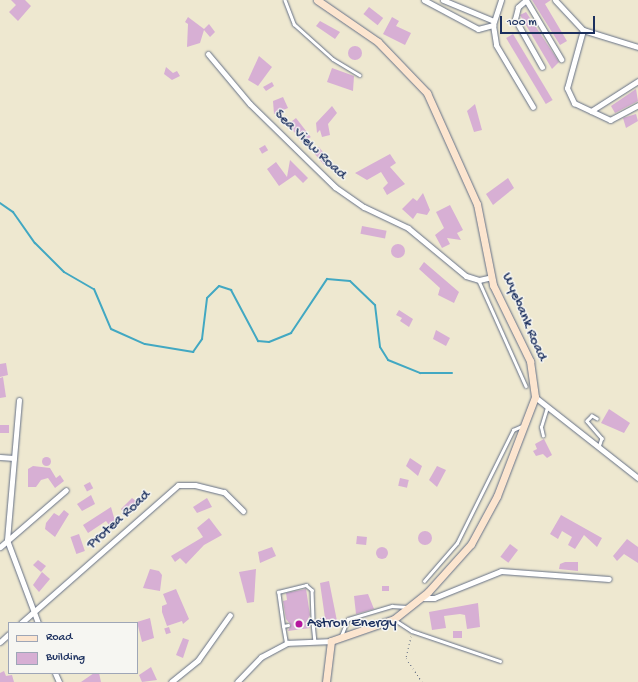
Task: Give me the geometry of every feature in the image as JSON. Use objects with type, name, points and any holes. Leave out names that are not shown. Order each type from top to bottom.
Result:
[{"type":"main road","name":"Wyebank Road","points":[[317,0],[378,42],[427,93],[477,204],[492,277],[530,361],[535,397],[527,424],[482,527],[448,572],[421,598],[394,619],[341,639],[331,641]]},
{"type":"main road","points":[[326,680],[331,641]]},
{"type":"street","points":[[424,0],[478,29],[493,23]]},
{"type":"street","points":[[443,0],[493,23]]},
{"type":"street","points":[[502,0],[493,23],[496,45],[533,107]]},
{"type":"street","points":[[542,67],[515,19],[518,7],[526,0],[561,59]]},
{"type":"street","points":[[555,0],[583,30],[638,46],[638,53]]},
{"type":"street","points":[[583,30],[567,88],[574,103],[610,120],[638,105]]},
{"type":"street","name":"Sea View Road","points":[[208,54],[250,104],[330,183],[364,207],[408,228],[466,276],[479,280]]},
{"type":"street","points":[[591,111],[638,81]]},
{"type":"street","points":[[479,280],[492,277]]},
{"type":"street","points":[[535,397],[548,405],[638,478]]},
{"type":"street","points":[[19,400],[7,540],[38,622]]},
{"type":"street","points":[[0,457],[14,458]]},
{"type":"street","name":"Protea Road","points":[[22,622],[178,485],[195,485],[224,492],[243,511]]},
{"type":"street","points":[[0,547],[66,490]]},
{"type":"street","points":[[421,598],[434,598],[501,571],[609,579]]},
{"type":"street","points":[[171,682],[198,660],[230,615]]},
{"type":"street","points":[[0,642],[8,635]]},
{"type":"street","points":[[237,682],[261,657],[287,643],[331,641]]},
{"type":"lane","points":[[285,0],[294,24],[329,56],[360,75]]},
{"type":"lane","points":[[479,280],[526,386]]},
{"type":"lane","points":[[542,436],[541,427],[548,405]]},
{"type":"lane","points":[[597,419],[592,416],[587,421],[602,438],[599,447]]},
{"type":"lane","points":[[424,581],[467,526],[513,430],[527,424]]},
{"type":"lane","points":[[287,643],[278,592],[306,585],[312,590],[311,623],[315,641]]},
{"type":"lane","points":[[341,639],[348,619],[403,604],[409,608]]},
{"type":"lane","points":[[394,619],[412,631],[500,660]]},
{"type":"lane","points":[[283,626],[288,626]]},
{"type":"path","points":[[412,631],[406,658],[422,682]]},
{"type":"building","points":[[11,0],[25,0],[31,6],[18,21],[9,12],[16,5]]},
{"type":"building","points":[[532,0],[551,0],[545,4],[567,41],[560,45]]},
{"type":"building","points":[[369,7],[383,18],[378,25],[363,14]]},
{"type":"building","points":[[526,12],[559,62],[552,69],[520,15]]},
{"type":"building","points":[[188,17],[204,29],[209,24],[215,32],[210,37],[204,30],[200,43],[187,47],[188,24],[185,22]]},
{"type":"building","points":[[392,17],[399,21],[396,26],[411,33],[405,45],[383,34]]},
{"type":"building","points":[[320,21],[340,32],[335,39],[316,26]]},
{"type":"building","points":[[513,34],[553,100],[546,104],[506,38]]},
{"type":"building","points":[[355,46],[360,48],[362,53],[360,58],[355,60],[350,58],[348,53],[350,48]]},
{"type":"building","points":[[259,56],[272,67],[258,86],[248,80]]},
{"type":"building","points":[[166,67],[173,73],[177,71],[180,76],[172,80],[164,74]]},
{"type":"building","points":[[332,68],[354,76],[353,91],[327,82]]},
{"type":"building","points":[[272,82],[274,86],[266,91],[263,87]]},
{"type":"building","points":[[636,89],[638,101],[615,113],[611,106]]},
{"type":"building","points":[[283,97],[288,108],[274,114],[273,101]]},
{"type":"building","points":[[475,104],[482,130],[474,132],[467,111]]},
{"type":"building","points":[[332,106],[337,113],[328,124],[330,135],[322,137],[320,130],[317,133],[316,123]]},
{"type":"building","points":[[636,114],[638,121],[626,128],[623,118]]},
{"type":"building","points":[[296,118],[311,137],[303,143],[288,124]]},
{"type":"building","points":[[265,145],[268,150],[262,154],[259,149]]},
{"type":"building","points":[[319,147],[329,160],[325,166],[314,153]]},
{"type":"building","points":[[390,154],[396,163],[390,167],[405,184],[387,195],[383,188],[388,183],[381,172],[367,180],[355,173]]},
{"type":"building","points":[[290,160],[308,178],[303,183],[295,175],[279,186],[267,169],[276,162],[287,177]]},
{"type":"building","points":[[508,178],[514,188],[493,205],[486,194]]},
{"type":"building","points":[[423,193],[430,210],[427,215],[417,213],[413,219],[402,209],[413,198],[417,201]]},
{"type":"building","points":[[450,205],[463,230],[457,233],[461,240],[447,238],[450,244],[442,248],[435,235],[444,228],[436,212]]},
{"type":"building","points":[[362,226],[387,231],[385,239],[360,234]]},
{"type":"building","points":[[398,244],[403,246],[405,251],[403,256],[398,258],[393,256],[391,251],[393,246]]},
{"type":"building","points":[[424,262],[459,292],[454,303],[438,295],[440,288],[419,269]]},
{"type":"building","points":[[399,310],[413,319],[409,327],[400,321],[402,318],[396,315]]},
{"type":"building","points":[[436,330],[450,338],[446,346],[433,339]]},
{"type":"building","points":[[6,363],[8,375],[0,377],[0,364]]},
{"type":"building","points":[[3,377],[6,397],[0,398],[0,378]]},
{"type":"building","points":[[609,409],[630,423],[624,433],[601,423]]},
{"type":"building","points":[[0,425],[9,425],[9,433],[0,433]]},
{"type":"building","points":[[544,439],[552,455],[547,458],[543,454],[536,456],[533,451],[537,449],[535,444]]},
{"type":"building","points":[[46,456],[51,461],[46,466],[41,461]]},
{"type":"building","points":[[410,458],[422,466],[418,476],[406,466]]},
{"type":"building","points":[[33,466],[50,468],[56,478],[60,475],[64,481],[55,488],[48,478],[41,480],[36,487],[28,487],[28,469]]},
{"type":"building","points":[[437,466],[446,470],[437,487],[429,480]]},
{"type":"building","points":[[400,478],[409,480],[407,488],[398,486]]},
{"type":"building","points":[[90,482],[93,488],[87,491],[84,485]]},
{"type":"building","points":[[91,495],[95,504],[82,511],[77,504]]},
{"type":"building","points":[[132,498],[140,504],[126,516],[121,509]]},
{"type":"building","points":[[207,498],[212,507],[197,513],[193,507]]},
{"type":"building","points":[[111,507],[115,521],[109,525],[106,521],[88,533],[83,525]]},
{"type":"building","points":[[64,510],[69,514],[55,537],[45,529],[46,523],[54,513],[59,516]]},
{"type":"building","points":[[561,515],[602,538],[597,547],[584,535],[575,549],[568,545],[572,537],[562,531],[558,539],[550,534]]},
{"type":"building","points":[[209,518],[222,535],[204,545],[186,564],[180,558],[175,562],[171,556],[203,537],[197,528]]},
{"type":"building","points":[[425,531],[430,533],[432,538],[430,543],[425,545],[420,543],[418,538],[420,533]]},
{"type":"building","points":[[79,534],[85,551],[76,554],[70,537]]},
{"type":"building","points":[[357,536],[367,537],[366,545],[356,544]]},
{"type":"building","points":[[627,539],[638,547],[638,563],[624,554],[617,561],[613,556]]},
{"type":"building","points":[[510,544],[518,550],[508,563],[500,557]]},
{"type":"building","points":[[272,547],[276,556],[260,563],[258,552]]},
{"type":"building","points":[[382,547],[386,549],[388,553],[386,557],[382,559],[378,557],[376,553],[378,549]]},
{"type":"building","points":[[38,560],[46,566],[41,572],[33,565]]},
{"type":"building","points":[[565,562],[578,562],[578,571],[559,569],[560,564]]},
{"type":"building","points":[[150,569],[159,571],[162,575],[160,591],[143,588]]},
{"type":"building","points":[[256,569],[254,602],[247,603],[239,572]]},
{"type":"building","points":[[42,572],[50,579],[39,592],[33,585]]},
{"type":"building","points":[[329,581],[338,626],[321,628],[320,618],[325,618],[320,583]]},
{"type":"building","points":[[382,586],[389,586],[389,591],[382,591]]},
{"type":"building","points":[[176,589],[189,619],[183,624],[182,621],[167,626],[162,612],[162,606],[167,604],[163,594]]},
{"type":"building","points":[[306,589],[310,615],[306,623],[310,628],[288,631],[291,625],[286,619],[283,601],[287,600],[286,593]]},
{"type":"building","points":[[368,594],[374,609],[356,614],[354,596]]},
{"type":"building","points":[[478,603],[480,627],[467,629],[465,615],[460,614],[444,616],[446,628],[432,630],[429,612]]},
{"type":"building","points":[[150,618],[154,638],[142,642],[137,622]]},
{"type":"building","points":[[169,627],[171,633],[166,634],[164,629]]},
{"type":"building","points":[[453,631],[462,631],[462,638],[453,638]]},
{"type":"building","points":[[183,638],[189,640],[183,658],[176,655]]},
{"type":"building","points":[[151,667],[157,680],[142,682],[139,675]]},
{"type":"building","points":[[4,671],[6,676],[12,675],[14,682],[0,682],[0,673]]},
{"type":"building","points":[[93,674],[99,674],[101,682],[81,682]]},
{"type":"waterway","points":[[0,203],[13,212],[35,243],[64,272],[94,289],[111,329],[145,344],[193,352],[202,339],[207,298],[219,286],[231,290],[258,341],[269,342],[291,333],[327,279],[350,281],[375,305],[380,347],[388,360],[420,373],[452,373]]},
{"type":"place","name":"Astron Energy","points":[[299,624]]}]
